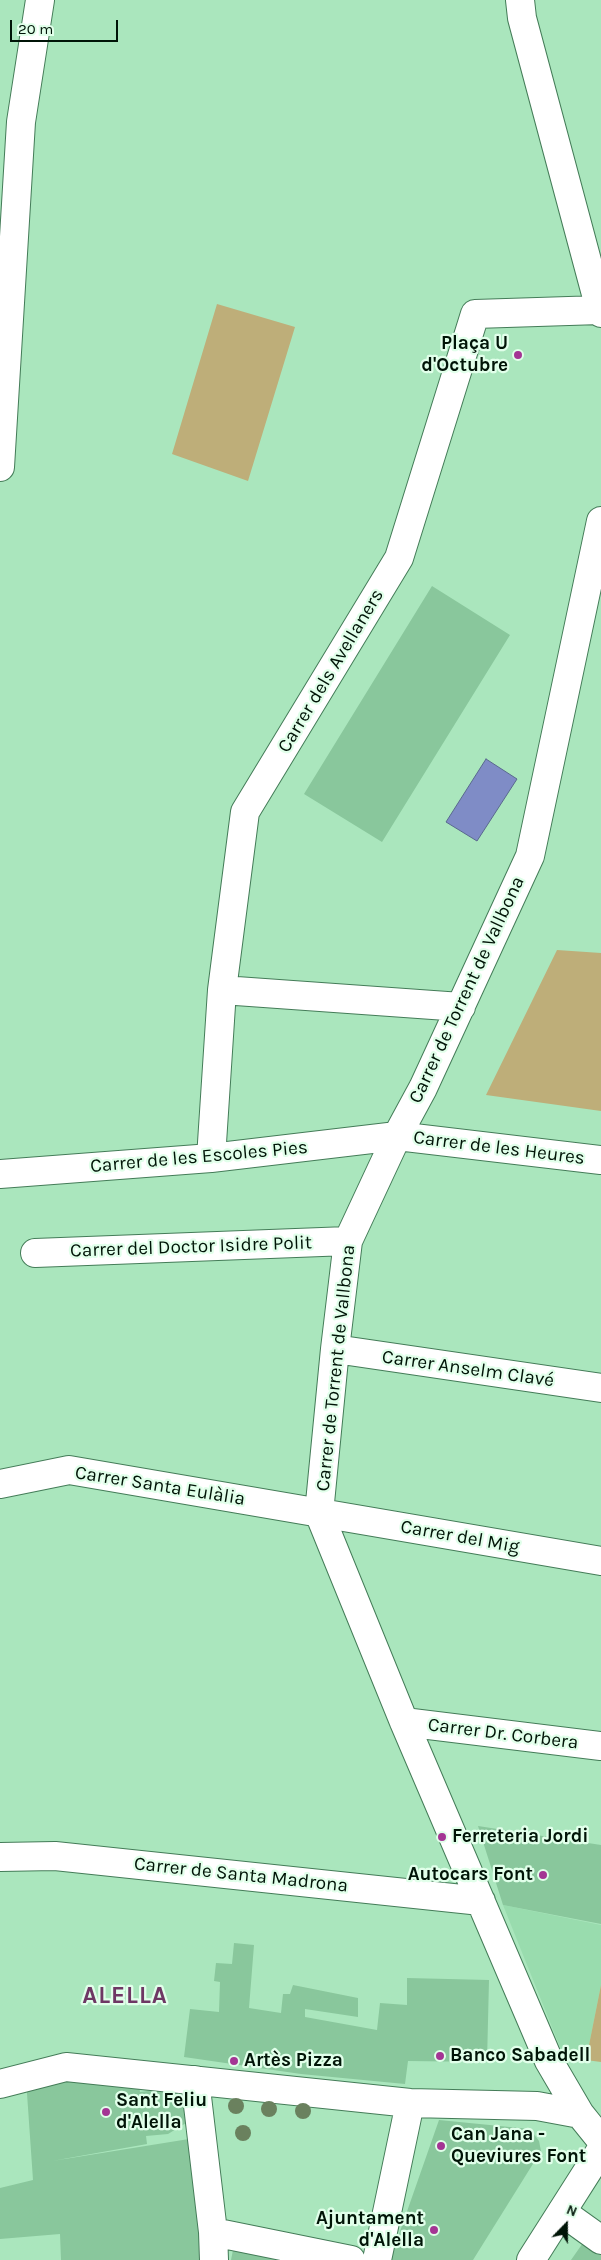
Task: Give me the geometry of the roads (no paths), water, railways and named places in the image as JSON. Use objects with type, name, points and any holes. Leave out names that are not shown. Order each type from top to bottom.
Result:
[{"type":"street","points":[[0,466],[21,122],[40,0]]},
{"type":"street","points":[[520,0],[522,18],[601,312]]},
{"type":"street","name":"Carrer dels Avellaners","points":[[211,1158],[222,990],[245,812],[399,558],[475,314],[601,312]]},
{"type":"street","name":"Carrer de Torrent de Vallbona","points":[[601,521],[530,856],[423,1088],[348,1241],[319,1513],[404,1722],[549,2061],[580,2114],[601,2140]]},
{"type":"street","points":[[222,990],[461,1007]]},
{"type":"street","name":"Carrer de les Escoles Pies","points":[[0,1174],[211,1158],[398,1136]]},
{"type":"street","name":"Carrer de les Heures","points":[[398,1136],[601,1160]]},
{"type":"street","name":"Carrer del Doctor Isidre Polit","points":[[34,1253],[348,1241]]},
{"type":"street","name":"Carrer Anselm Clavé","points":[[335,1349],[601,1388]]},
{"type":"street","name":"Carrer Santa Eulàlia","points":[[0,1484],[69,1470],[319,1513]]},
{"type":"street","name":"Carrer del Mig","points":[[319,1513],[601,1562]]},
{"type":"street","name":"Carrer Dr. Corbera","points":[[404,1722],[601,1746]]},
{"type":"street","name":"Carrer de Santa Madrona","points":[[0,1857],[55,1856],[481,1900]]},
{"type":"street","points":[[0,2084],[66,2067],[410,2103],[537,2106],[580,2114]]},
{"type":"street","points":[[189,2079],[213,2232],[214,2260]]},
{"type":"street","points":[[377,2260],[410,2103]]},
{"type":"street","points":[[532,2260],[601,2150]]},
{"type":"street","points":[[562,2212],[601,2240]]},
{"type":"street","points":[[213,2232],[351,2260]]},
{"type":"water","points":[[486,759],[517,779],[477,841],[446,822]]},
{"type":"place","name":"Plaça U d'Octubre","points":[[518,355]]},
{"type":"place","name":"Ferreteria Jordi","points":[[442,1837]]},
{"type":"place","name":"Autocars Font","points":[[543,1875]]},
{"type":"place","name":"Banco Sabadell","points":[[440,2056]]},
{"type":"place","name":"Artès Pizza","points":[[234,2061]]},
{"type":"place","name":"Sant Feliu d'Alella","points":[[106,2112]]},
{"type":"place","name":"Can Jana - Queviures Font","points":[[441,2146]]},
{"type":"place","name":"Ajuntament d'Alella","points":[[434,2230]]},
{"type":"district","name":"ALELLA","points":[[125,1996]]}]
